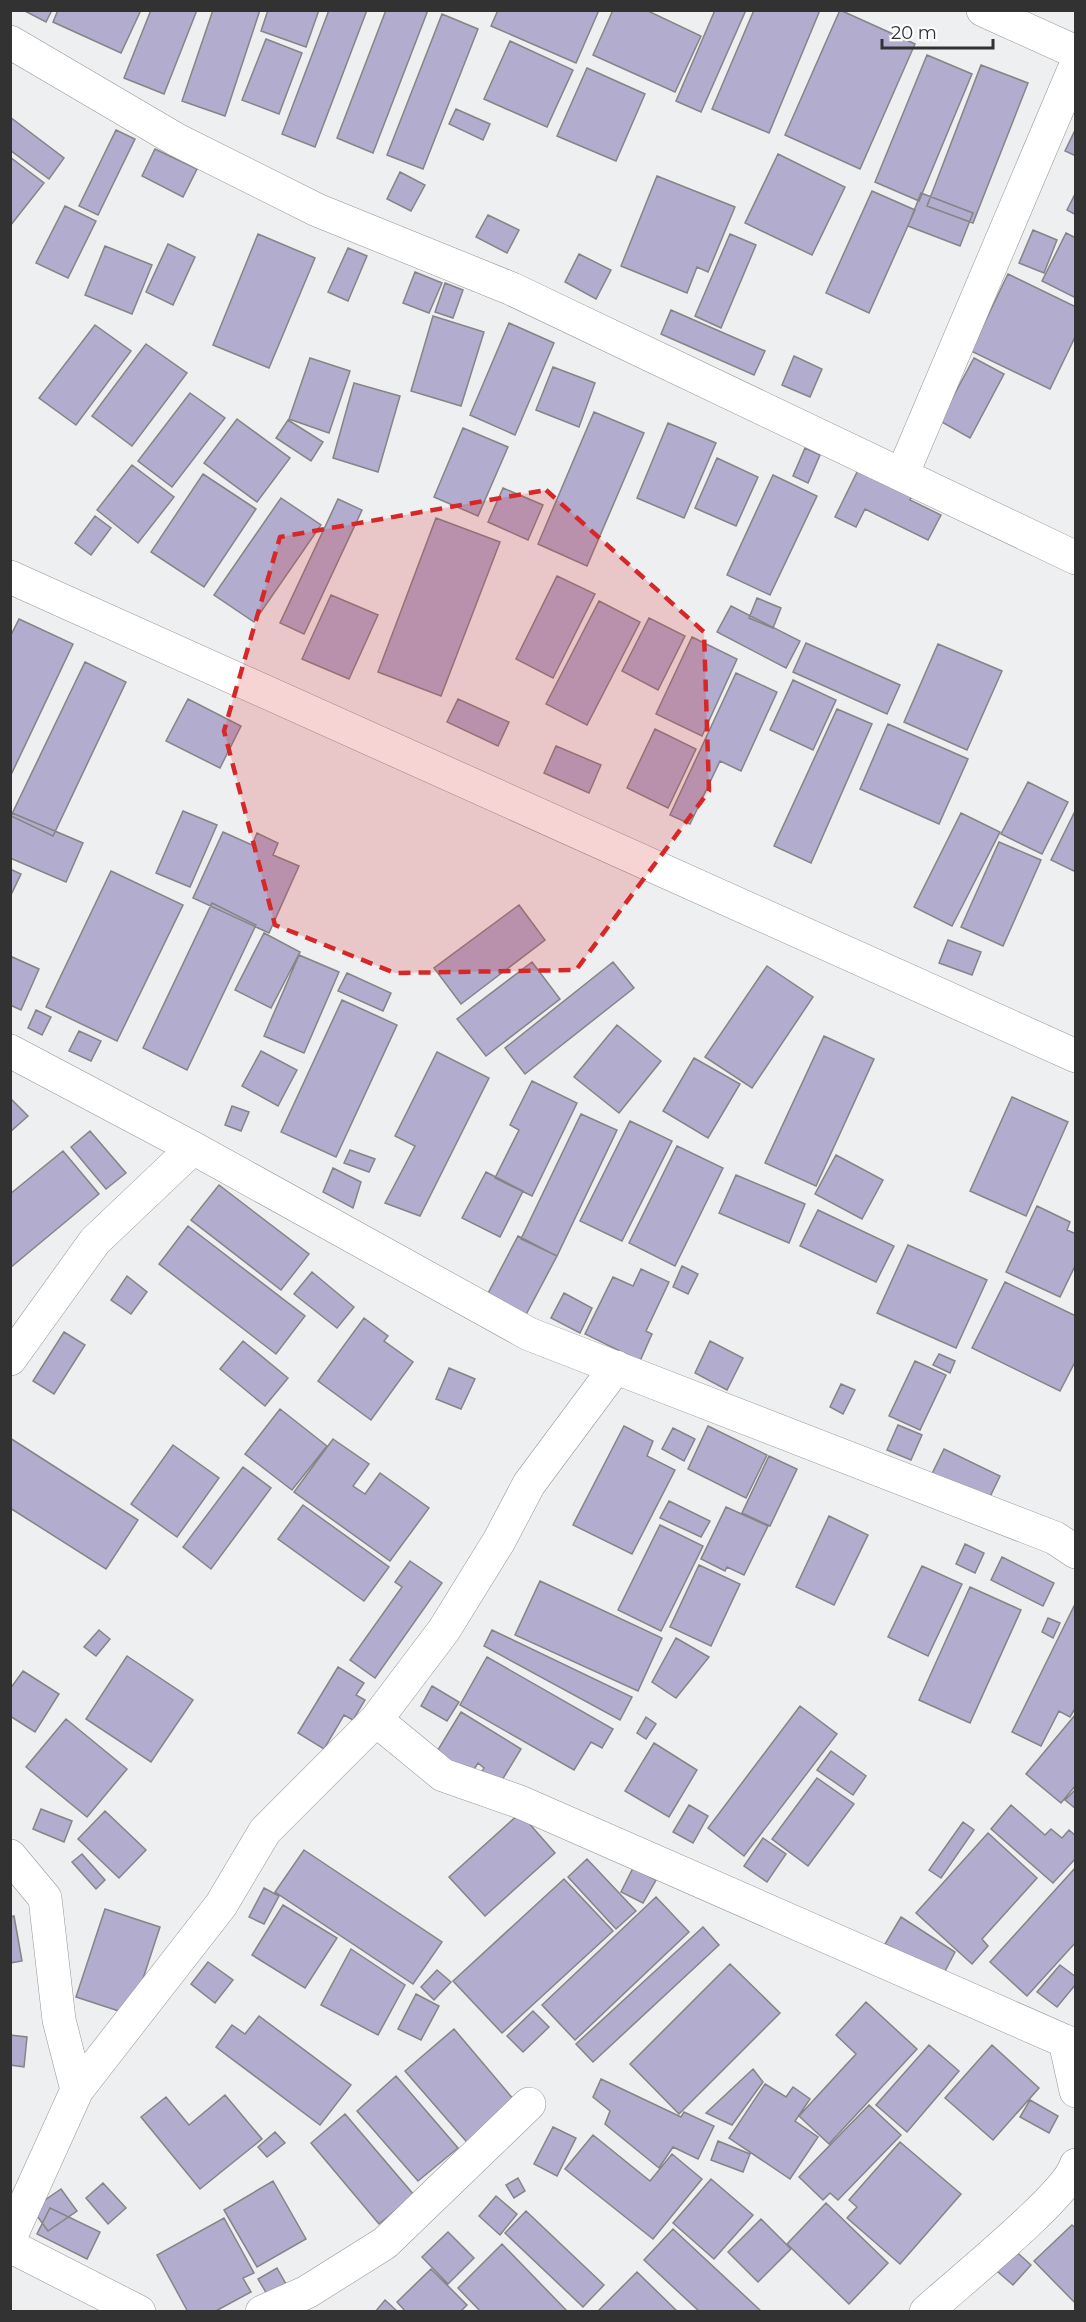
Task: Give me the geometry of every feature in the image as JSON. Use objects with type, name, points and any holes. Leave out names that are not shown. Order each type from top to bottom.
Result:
[{"type":"street","points":[[983,10],[1076,52]]},
{"type":"street","points":[[10,42],[177,140],[317,210],[512,289],[1076,558]]},
{"type":"street","points":[[902,475],[1076,65]]},
{"type":"street","points":[[10,577],[1076,1056]]},
{"type":"street","points":[[10,1051],[193,1148],[529,1334],[1055,1538],[1076,1552]]},
{"type":"street","points":[[10,1359],[95,1241],[193,1148]]},
{"type":"street","points":[[10,2238],[77,2090],[221,1905],[265,1832],[376,1720],[444,1630],[499,1541],[529,1484],[616,1367]]},
{"type":"street","points":[[376,1720],[443,1775],[520,1802],[1070,2043],[1076,2091]]},
{"type":"street","points":[[10,1856],[45,1898],[59,2020],[77,2090]]},
{"type":"street","points":[[262,2312],[307,2292],[385,2243],[529,2104]]},
{"type":"street","points":[[926,2312],[1049,2201],[1073,2173],[1076,2165]]},
{"type":"street","points":[[10,2246],[139,2312]]},
{"type":"highlighted area","points":[[546,490],[704,632],[709,791],[576,970],[395,973],[275,925],[224,731],[280,537]]},
{"type":"building","points":[[23,10],[52,10],[46,22]]},
{"type":"building","points":[[58,10],[141,10],[121,53],[53,22]]},
{"type":"building","points":[[151,10],[197,10],[164,94],[124,78]]},
{"type":"building","points":[[213,10],[260,10],[225,116],[182,101]]},
{"type":"building","points":[[268,10],[319,10],[306,47],[261,31]]},
{"type":"building","points":[[329,10],[367,10],[315,147],[282,134]]},
{"type":"building","points":[[386,10],[428,10],[373,153],[337,138]]},
{"type":"building","points":[[498,10],[599,10],[576,63],[491,26]]},
{"type":"building","points":[[613,10],[646,10],[701,36],[675,92],[593,55]]},
{"type":"building","points":[[715,10],[746,10],[701,112],[676,101]]},
{"type":"building","points":[[754,10],[820,10],[769,133],[712,109]]},
{"type":"building","points":[[840,10],[915,44],[860,169],[785,135]]},
{"type":"building","points":[[442,14],[478,29],[423,169],[387,155]]},
{"type":"building","points":[[266,39],[302,53],[279,114],[242,100]]},
{"type":"building","points":[[510,41],[573,70],[547,127],[484,99]]},
{"type":"building","points":[[927,55],[972,74],[919,201],[875,182]]},
{"type":"building","points":[[981,65],[1028,83],[973,223],[927,206]]},
{"type":"building","points":[[587,68],[645,94],[616,161],[557,136]]},
{"type":"building","points":[[456,109],[490,124],[483,140],[449,124]]},
{"type":"building","points":[[10,117],[64,158],[49,179],[10,150]]},
{"type":"building","points":[[1076,128],[1076,156],[1065,151]]},
{"type":"building","points":[[116,130],[135,139],[98,215],[79,206]]},
{"type":"building","points":[[155,149],[197,169],[183,197],[142,176]]},
{"type":"building","points":[[778,154],[845,187],[812,255],[745,223]]},
{"type":"building","points":[[10,157],[44,183],[10,226]]},
{"type":"building","points":[[400,172],[425,185],[411,211],[387,199]]},
{"type":"building","points":[[657,176],[735,207],[708,272],[697,267],[687,293],[621,266]]},
{"type":"building","points":[[872,191],[915,210],[869,313],[826,293]]},
{"type":"building","points":[[1076,192],[1076,215],[1067,210]]},
{"type":"building","points":[[921,193],[973,213],[960,246],[908,226]]},
{"type":"building","points":[[65,206],[96,221],[68,278],[36,263]]},
{"type":"building","points":[[488,215],[519,230],[507,253],[476,237]]},
{"type":"building","points":[[1033,230],[1057,240],[1044,273],[1019,263]]},
{"type":"building","points":[[1066,233],[1076,238],[1076,298],[1042,281]]},
{"type":"building","points":[[258,234],[315,258],[269,368],[213,345]]},
{"type":"building","points":[[730,234],[756,245],[721,328],[695,316]]},
{"type":"building","points":[[168,244],[195,257],[173,305],[146,292]]},
{"type":"building","points":[[105,246],[152,265],[132,314],[85,295]]},
{"type":"building","points":[[348,248],[367,256],[348,301],[328,292]]},
{"type":"building","points":[[579,254],[611,270],[596,299],[565,282]]},
{"type":"building","points":[[415,272],[442,283],[429,313],[403,303]]},
{"type":"building","points":[[1008,274],[1076,307],[1076,335],[1050,389],[971,351]]},
{"type":"building","points":[[445,283],[463,290],[453,318],[435,312]]},
{"type":"building","points":[[671,310],[765,351],[754,375],[661,334]]},
{"type":"building","points":[[433,316],[484,332],[461,406],[411,391]]},
{"type":"building","points":[[509,323],[554,343],[515,435],[470,415]]},
{"type":"building","points":[[95,325],[131,351],[76,425],[39,398]]},
{"type":"building","points":[[146,344],[187,373],[132,446],[92,416]]},
{"type":"building","points":[[794,356],[822,369],[810,397],[782,385]]},
{"type":"building","points":[[310,358],[350,371],[329,433],[289,419]]},
{"type":"building","points":[[974,358],[1004,374],[970,438],[940,421]]},
{"type":"building","points":[[553,367],[595,383],[579,427],[536,410]]},
{"type":"building","points":[[354,383],[400,396],[378,472],[333,458]]},
{"type":"building","points":[[190,393],[225,418],[172,487],[138,461]]},
{"type":"building","points":[[594,412],[644,433],[587,566],[538,544]]},
{"type":"building","points":[[237,419],[290,458],[257,502],[204,463]]},
{"type":"building","points":[[288,420],[323,442],[311,461],[276,438]]},
{"type":"building","points":[[668,423],[716,443],[684,518],[637,498]]},
{"type":"building","points":[[463,428],[508,447],[478,516],[434,497]]},
{"type":"building","points":[[805,448],[820,455],[808,483],[793,476]]},
{"type":"building","points":[[717,458],[758,477],[736,526],[695,508]]},
{"type":"building","points":[[861,464],[915,491],[910,500],[941,515],[928,540],[865,509],[856,527],[835,517]]},
{"type":"building","points":[[132,465],[174,497],[138,543],[97,510]]},
{"type":"building","points":[[203,474],[256,509],[204,587],[151,552]]},
{"type":"building","points":[[773,475],[817,496],[770,595],[727,575]]},
{"type":"building","points":[[503,488],[543,505],[528,540],[488,522]]},
{"type":"building","points":[[281,498],[321,525],[254,622],[214,595]]},
{"type":"building","points":[[338,499],[362,510],[304,634],[280,623]]},
{"type":"building","points":[[95,516],[111,528],[91,555],[75,543]]},
{"type":"building","points":[[436,518],[500,542],[441,696],[378,672]]},
{"type":"building","points":[[557,576],[595,594],[553,678],[516,659]]},
{"type":"building","points":[[331,595],[378,615],[349,679],[302,659]]},
{"type":"building","points":[[757,598],[781,608],[773,628],[749,618]]},
{"type":"building","points":[[599,601],[640,622],[587,725],[546,704]]},
{"type":"building","points":[[731,606],[800,641],[786,668],[717,632]]},
{"type":"building","points":[[649,618],[685,636],[658,690],[622,671]]},
{"type":"building","points":[[19,619],[73,644],[10,777],[10,637]]},
{"type":"building","points":[[692,637],[737,659],[702,736],[656,714]]},
{"type":"building","points":[[806,643],[900,685],[887,714],[793,672]]},
{"type":"building","points":[[938,644],[1002,671],[967,750],[904,722]]},
{"type":"building","points":[[85,662],[126,682],[53,836],[11,816]]},
{"type":"building","points":[[736,673],[777,692],[741,771],[720,761],[690,824],[670,815]]},
{"type":"building","points":[[793,680],[836,700],[813,750],[770,730]]},
{"type":"building","points":[[188,699],[241,726],[220,768],[166,741]]},
{"type":"building","points":[[458,699],[509,722],[498,746],[447,722]]},
{"type":"building","points":[[837,709],[872,724],[811,863],[774,846]]},
{"type":"building","points":[[888,724],[968,759],[939,824],[860,789]]},
{"type":"building","points":[[655,729],[696,749],[668,808],[627,788]]},
{"type":"building","points":[[556,746],[601,765],[589,793],[544,773]]},
{"type":"building","points":[[1028,782],[1068,802],[1042,854],[1001,834]]},
{"type":"building","points":[[1076,809],[1076,872],[1051,860]]},
{"type":"building","points":[[183,811],[217,825],[190,887],[156,873]]},
{"type":"building","points":[[10,812],[83,843],[66,882],[10,858]]},
{"type":"building","points":[[961,813],[1000,832],[952,926],[914,907]]},
{"type":"building","points":[[223,832],[252,845],[257,833],[278,843],[273,855],[299,866],[269,933],[193,898]]},
{"type":"building","points":[[999,842],[1041,860],[1003,946],[961,927]]},
{"type":"building","points":[[10,869],[21,874],[10,897]]},
{"type":"building","points":[[111,871],[183,905],[117,1041],[46,1007]]},
{"type":"building","points":[[212,903],[256,925],[187,1070],[143,1048]]},
{"type":"building","points":[[519,905],[545,940],[461,1004],[434,968]]},
{"type":"building","points":[[264,933],[300,952],[271,1008],[235,990]]},
{"type":"building","points":[[948,940],[981,952],[972,975],[939,963]]},
{"type":"building","points":[[299,955],[339,972],[304,1053],[264,1036]]},
{"type":"building","points":[[10,956],[39,969],[21,1010],[10,1005]]},
{"type":"building","points":[[532,962],[560,999],[486,1056],[457,1019]]},
{"type":"building","points":[[613,962],[634,988],[525,1074],[505,1048]]},
{"type":"building","points":[[767,966],[813,997],[752,1088],[705,1057]]},
{"type":"building","points":[[347,973],[391,993],[383,1011],[338,991]]},
{"type":"building","points":[[342,1000],[397,1025],[336,1157],[281,1132]]},
{"type":"building","points":[[36,1010],[51,1017],[42,1035],[28,1028]]},
{"type":"building","points":[[617,1025],[661,1061],[619,1113],[574,1077]]},
{"type":"building","points":[[79,1031],[101,1041],[91,1061],[69,1051]]},
{"type":"building","points":[[824,1036],[874,1059],[816,1186],[765,1163]]},
{"type":"building","points":[[261,1051],[297,1070],[278,1106],[242,1086]]},
{"type":"building","points":[[437,1052],[489,1078],[420,1216],[385,1203],[415,1146],[395,1136]]},
{"type":"building","points":[[694,1058],[740,1084],[708,1138],[663,1111]]},
{"type":"building","points":[[532,1081],[577,1103],[532,1196],[495,1178],[519,1130],[510,1125]]},
{"type":"building","points":[[1012,1097],[1068,1122],[1026,1216],[970,1191]]},
{"type":"building","points":[[10,1098],[28,1116],[10,1132]]},
{"type":"building","points":[[232,1106],[249,1112],[241,1131],[225,1125]]},
{"type":"building","points":[[581,1114],[617,1130],[557,1256],[521,1239]]},
{"type":"building","points":[[630,1121],[672,1141],[622,1241],[580,1221]]},
{"type":"building","points":[[90,1131],[126,1173],[106,1189],[71,1147]]},
{"type":"building","points":[[677,1146],[723,1168],[675,1266],[629,1243]]},
{"type":"building","points":[[350,1150],[375,1159],[369,1172],[344,1163]]},
{"type":"building","points":[[63,1151],[99,1194],[10,1268],[10,1194]]},
{"type":"building","points":[[836,1155],[883,1180],[862,1219],[815,1194]]},
{"type":"building","points":[[333,1168],[361,1182],[353,1208],[323,1192]]},
{"type":"building","points":[[486,1172],[523,1191],[500,1237],[462,1218]]},
{"type":"building","points":[[736,1175],[805,1204],[789,1243],[719,1213]]},
{"type":"building","points":[[219,1185],[309,1254],[281,1290],[191,1220]]},
{"type":"building","points":[[1037,1206],[1070,1222],[1067,1230],[1076,1234],[1076,1264],[1060,1297],[1006,1272]]},
{"type":"building","points":[[818,1210],[894,1246],[876,1282],[800,1246]]},
{"type":"building","points":[[188,1226],[305,1316],[276,1354],[159,1264]]},
{"type":"building","points":[[518,1236],[557,1256],[521,1324],[483,1303]]},
{"type":"building","points":[[908,1245],[987,1280],[956,1348],[877,1313]]},
{"type":"building","points":[[682,1266],[698,1274],[688,1294],[673,1287]]},
{"type":"building","points":[[641,1269],[669,1282],[646,1331],[652,1334],[640,1361],[585,1334],[613,1277],[633,1286]]},
{"type":"building","points":[[312,1272],[354,1307],[337,1328],[294,1294]]},
{"type":"building","points":[[127,1276],[147,1292],[131,1314],[111,1300]]},
{"type":"building","points":[[1005,1282],[1076,1316],[1076,1360],[1060,1391],[972,1348]]},
{"type":"building","points":[[564,1293],[592,1308],[580,1333],[551,1318]]},
{"type":"building","points":[[364,1318],[388,1336],[384,1341],[413,1362],[371,1420],[318,1381]]},
{"type":"building","points":[[64,1332],[85,1345],[54,1394],[33,1381]]},
{"type":"building","points":[[243,1341],[288,1378],[265,1406],[220,1369]]},
{"type":"building","points":[[710,1341],[743,1358],[727,1390],[695,1373]]},
{"type":"building","points":[[939,1354],[955,1361],[950,1373],[933,1365]]},
{"type":"building","points":[[915,1361],[946,1375],[920,1430],[889,1416]]},
{"type":"building","points":[[449,1368],[475,1379],[461,1409],[436,1399]]},
{"type":"building","points":[[841,1384],[855,1390],[843,1414],[830,1407]]},
{"type":"building","points":[[280,1409],[327,1446],[292,1490],[245,1454]]},
{"type":"building","points":[[898,1425],[922,1435],[911,1460],[887,1450]]},
{"type":"building","points":[[624,1426],[653,1441],[647,1456],[675,1470],[632,1554],[573,1525]]},
{"type":"building","points":[[708,1426],[767,1455],[746,1498],[688,1469]]},
{"type":"building","points":[[673,1428],[695,1439],[684,1461],[662,1449]]},
{"type":"building","points":[[10,1438],[138,1520],[106,1569],[10,1508]]},
{"type":"building","points":[[333,1439],[369,1464],[353,1486],[365,1494],[380,1473],[429,1508],[390,1561],[294,1492]]},
{"type":"building","points":[[173,1445],[219,1478],[177,1537],[131,1504]]},
{"type":"building","points":[[944,1449],[1000,1476],[986,1505],[930,1478]]},
{"type":"building","points":[[769,1456],[797,1469],[770,1526],[742,1513]]},
{"type":"building","points":[[243,1467],[271,1488],[211,1569],[183,1547]]},
{"type":"building","points":[[669,1501],[710,1521],[701,1537],[660,1518]]},
{"type":"building","points":[[303,1505],[389,1567],[364,1601],[278,1539]]},
{"type":"building","points":[[726,1507],[768,1526],[744,1575],[727,1567],[725,1571],[701,1559]]},
{"type":"building","points":[[829,1516],[868,1535],[834,1605],[796,1587]]},
{"type":"building","points":[[660,1525],[703,1546],[661,1631],[618,1610]]},
{"type":"building","points":[[965,1544],[984,1553],[975,1573],[956,1564]]},
{"type":"building","points":[[1002,1557],[1054,1583],[1043,1606],[991,1580]]},
{"type":"building","points":[[410,1561],[442,1583],[375,1678],[350,1660],[402,1587],[395,1582]]},
{"type":"building","points":[[699,1565],[740,1584],[711,1646],[670,1627]]},
{"type":"building","points":[[922,1566],[962,1584],[928,1656],[888,1637]]},
{"type":"building","points":[[540,1581],[662,1638],[638,1691],[515,1635]]},
{"type":"building","points":[[970,1587],[1021,1610],[970,1723],[919,1700]]},
{"type":"building","points":[[1076,1602],[1076,1707],[1070,1717],[1059,1711],[1041,1746],[1012,1732]]},
{"type":"building","points":[[1048,1618],[1060,1623],[1053,1638],[1042,1632]]},
{"type":"building","points":[[99,1630],[110,1639],[96,1656],[84,1647]]},
{"type":"building","points":[[492,1630],[632,1697],[620,1720],[484,1646]]},
{"type":"building","points":[[676,1638],[709,1657],[676,1698],[652,1682]]},
{"type":"building","points":[[127,1656],[193,1700],[151,1762],[86,1719]]},
{"type":"building","points":[[487,1657],[613,1729],[602,1748],[591,1742],[574,1770],[460,1705]]},
{"type":"building","points":[[338,1667],[364,1683],[356,1695],[365,1700],[353,1720],[344,1715],[324,1749],[298,1733]]},
{"type":"building","points":[[23,1671],[59,1694],[35,1732],[10,1716],[10,1689]]},
{"type":"building","points":[[432,1686],[459,1702],[447,1721],[421,1706]]},
{"type":"building","points":[[800,1706],[837,1734],[744,1856],[708,1828]]},
{"type":"building","points":[[461,1712],[521,1749],[496,1790],[477,1779],[484,1768],[478,1763],[471,1774],[436,1753]]},
{"type":"building","points":[[1075,1715],[1076,1785],[1061,1803],[1026,1774]]},
{"type":"building","points":[[646,1717],[656,1724],[646,1739],[637,1733]]},
{"type":"building","points":[[66,1719],[127,1769],[87,1817],[26,1767]]},
{"type":"building","points":[[654,1743],[697,1770],[669,1817],[625,1791]]},
{"type":"building","points":[[831,1751],[866,1776],[853,1795],[817,1770]]},
{"type":"building","points":[[817,1778],[854,1804],[808,1866],[772,1839]]},
{"type":"building","points":[[1076,1789],[1076,1809],[1065,1800]]},
{"type":"building","points":[[689,1805],[708,1816],[693,1843],[673,1832]]},
{"type":"building","points":[[1011,1805],[1045,1835],[1051,1829],[1062,1838],[1069,1830],[1076,1836],[1076,1858],[1053,1883],[991,1829]]},
{"type":"building","points":[[41,1809],[72,1821],[64,1842],[33,1829]]},
{"type":"building","points":[[105,1811],[146,1850],[119,1878],[78,1839]]},
{"type":"building","points":[[520,1813],[555,1853],[485,1916],[449,1877]]},
{"type":"building","points":[[963,1822],[974,1830],[941,1878],[929,1870]]},
{"type":"building","points":[[988,1833],[1037,1878],[982,1939],[988,1946],[972,1964],[916,1913]]},
{"type":"building","points":[[763,1838],[786,1854],[767,1882],[744,1866]]},
{"type":"building","points":[[304,1850],[442,1942],[413,1984],[275,1892]]},
{"type":"building","points":[[82,1854],[105,1880],[96,1889],[72,1862]]},
{"type":"building","points":[[587,1859],[636,1911],[616,1929],[568,1877]]},
{"type":"building","points":[[1076,1867],[1076,1942],[1027,1996],[990,1962]]},
{"type":"building","points":[[633,1868],[656,1880],[643,1903],[621,1892]]},
{"type":"building","points":[[564,1879],[613,1931],[502,2033],[453,1981]]},
{"type":"building","points":[[264,1888],[279,1896],[264,1924],[249,1917]]},
{"type":"building","points":[[656,1897],[689,1932],[575,2040],[542,2005]]},
{"type":"building","points":[[283,1905],[337,1938],[305,1988],[252,1955]]},
{"type":"building","points":[[105,1909],[160,1927],[131,2015],[76,1997]]},
{"type":"building","points":[[14,1916],[22,1961],[10,1963],[10,1917]]},
{"type":"building","points":[[901,1917],[955,1952],[943,1975],[885,1944]]},
{"type":"building","points":[[703,1927],[719,1945],[593,2062],[576,2044]]},
{"type":"building","points":[[351,1949],[405,1985],[378,2035],[321,2005]]},
{"type":"building","points":[[208,1962],[233,1980],[215,2003],[191,1984]]},
{"type":"building","points":[[730,1964],[780,2013],[679,2114],[630,2064]]},
{"type":"building","points":[[1060,1965],[1076,1977],[1076,1984],[1057,2007],[1037,1992]]},
{"type":"building","points":[[437,1970],[451,1982],[434,2000],[421,1987]]},
{"type":"building","points":[[416,1994],[439,2006],[421,2040],[398,2029]]},
{"type":"building","points":[[866,2002],[917,2049],[829,2144],[799,2116],[856,2054],[836,2035]]},
{"type":"building","points":[[533,2011],[549,2027],[523,2052],[507,2036]]},
{"type":"building","points":[[259,2016],[351,2085],[320,2125],[216,2047],[232,2025],[245,2034]]},
{"type":"building","points":[[454,2029],[520,2107],[472,2148],[405,2071]]},
{"type":"building","points":[[10,2035],[27,2037],[24,2067],[10,2065]]},
{"type":"building","points":[[929,2045],[959,2071],[907,2132],[876,2105]]},
{"type":"building","points":[[992,2045],[1039,2088],[993,2140],[945,2098]]},
{"type":"building","points":[[753,2069],[763,2082],[732,2125],[706,2113]]},
{"type":"building","points":[[396,2076],[458,2148],[418,2181],[357,2111]]},
{"type":"building","points":[[601,2079],[681,2117],[684,2112],[714,2126],[698,2159],[673,2147],[659,2168],[605,2124],[610,2111],[593,2097]]},
{"type":"building","points":[[765,2084],[786,2097],[793,2087],[810,2099],[795,2121],[818,2137],[790,2179],[729,2138]]},
{"type":"building","points":[[225,2095],[262,2139],[200,2189],[141,2117],[166,2097],[189,2125]]},
{"type":"building","points":[[1030,2100],[1058,2116],[1049,2133],[1020,2117]]},
{"type":"building","points":[[869,2105],[901,2135],[838,2200],[830,2193],[823,2200],[799,2177]]},
{"type":"building","points":[[345,2114],[414,2195],[379,2224],[311,2143]]},
{"type":"building","points":[[553,2127],[576,2138],[557,2176],[534,2164]]},
{"type":"building","points":[[275,2132],[285,2143],[267,2157],[258,2147]]},
{"type":"building","points":[[593,2135],[650,2181],[672,2154],[702,2179],[653,2239],[565,2169]]},
{"type":"building","points":[[718,2141],[750,2154],[743,2172],[711,2160]]},
{"type":"building","points":[[900,2142],[961,2194],[900,2264],[847,2218],[857,2207],[849,2200]]},
{"type":"building","points":[[518,2178],[525,2191],[514,2198],[506,2185]]},
{"type":"building","points":[[711,2179],[753,2215],[714,2259],[673,2223]]},
{"type":"building","points":[[273,2181],[306,2239],[257,2267],[224,2210]]},
{"type":"building","points":[[103,2183],[126,2208],[108,2224],[86,2198]]},
{"type":"building","points":[[61,2189],[77,2211],[48,2231],[32,2209]]},
{"type":"building","points":[[496,2196],[517,2214],[500,2235],[479,2216]]},
{"type":"building","points":[[826,2203],[888,2263],[849,2304],[787,2244]]},
{"type":"building","points":[[50,2208],[100,2232],[87,2259],[37,2234]]},
{"type":"building","points":[[526,2211],[604,2285],[583,2307],[505,2233]]},
{"type":"building","points":[[224,2218],[254,2273],[243,2278],[251,2292],[214,2312],[188,2312],[157,2255]]},
{"type":"building","points":[[761,2219],[791,2249],[758,2282],[728,2252]]},
{"type":"building","points":[[1072,2225],[1076,2228],[1076,2304],[1034,2261]]},
{"type":"building","points":[[673,2229],[762,2312],[700,2312],[644,2260]]},
{"type":"building","points":[[448,2232],[474,2258],[448,2284],[422,2257]]},
{"type":"building","points":[[502,2244],[568,2312],[481,2312],[458,2288]]},
{"type":"building","points":[[1010,2246],[1031,2265],[1013,2285],[991,2266]]},
{"type":"building","points":[[277,2268],[290,2291],[271,2301],[258,2279]]},
{"type":"building","points":[[431,2269],[467,2305],[460,2312],[406,2312],[397,2302]]},
{"type":"building","points":[[637,2272],[678,2312],[597,2312]]},
{"type":"building","points":[[385,2300],[398,2312],[375,2312]]}]
